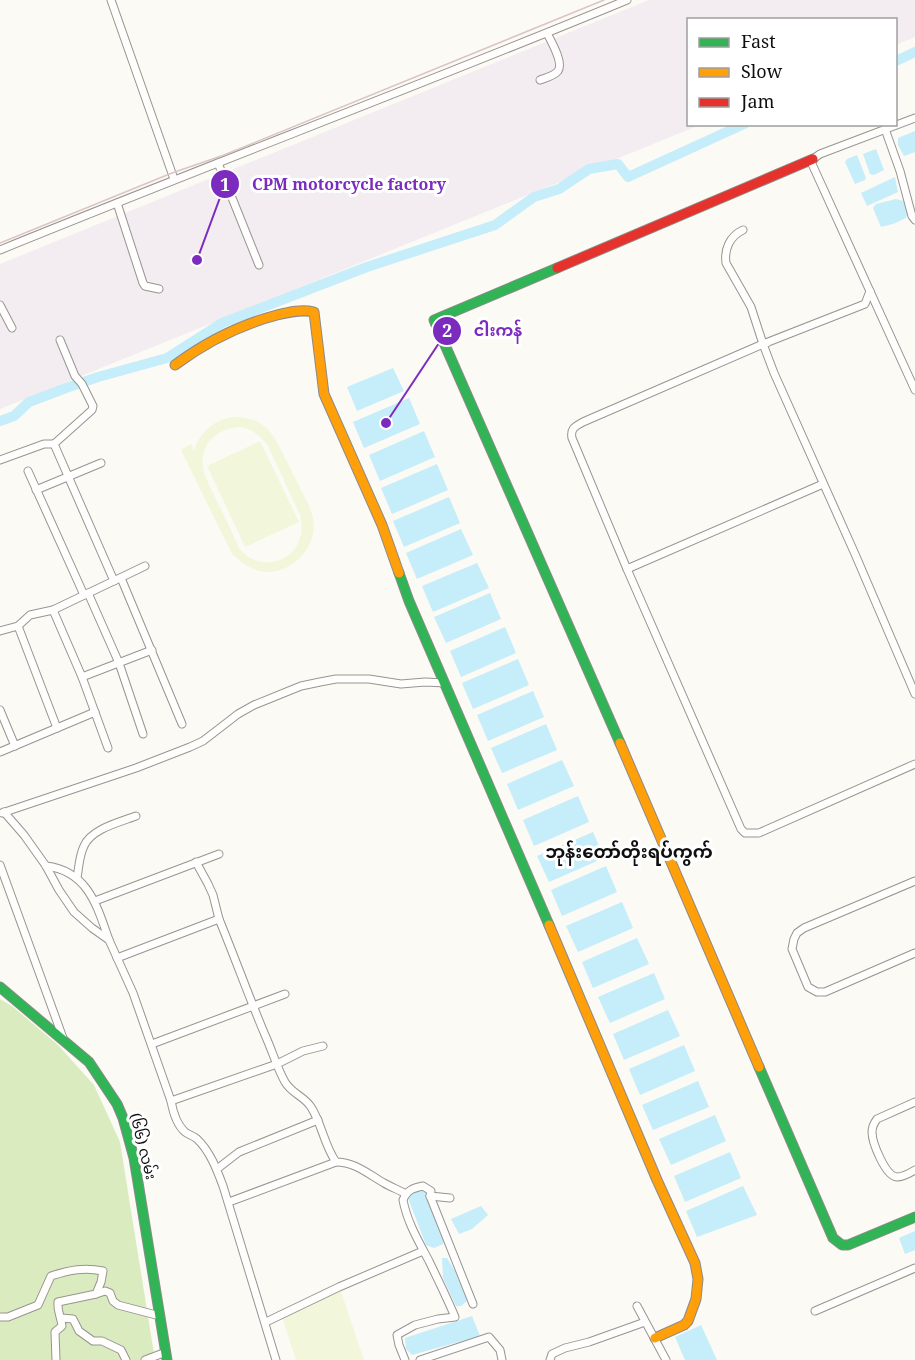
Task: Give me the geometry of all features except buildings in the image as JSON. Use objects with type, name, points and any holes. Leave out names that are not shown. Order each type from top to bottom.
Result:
[{"type":"street","points":[[111,0],[174,179]]},
{"type":"street","points":[[0,250],[627,0]]},
{"type":"street","points":[[540,80],[555,74],[560,66],[547,33]]},
{"type":"street","points":[[897,125],[915,118]]},
{"type":"street","points":[[893,126],[820,154],[813,159],[434,320],[832,1238],[842,1245],[848,1245],[915,1217]]},
{"type":"street","points":[[885,129],[915,220]]},
{"type":"street","points":[[813,159],[812,164],[915,390]]},
{"type":"street","points":[[218,163],[259,264]]},
{"type":"street","points":[[117,203],[143,283],[159,289]]},
{"type":"street","points":[[743,230],[733,235],[729,241],[725,255],[726,264],[751,307],[774,373],[915,694]]},
{"type":"street","points":[[870,291],[865,304],[763,344],[592,418],[573,428],[571,433],[627,569],[741,829],[745,833],[759,833],[915,764]]},
{"type":"street","points":[[0,305],[12,328]]},
{"type":"street","points":[[175,364],[213,338],[243,325],[293,311],[314,312],[324,394],[382,525],[409,601],[657,1180],[695,1263],[698,1279],[696,1299],[688,1321],[655,1338]]},
{"type":"street","points":[[0,460],[44,444],[54,444],[90,412],[93,406],[60,340]]},
{"type":"street","points":[[54,444],[114,581]]},
{"type":"street","points":[[36,490],[100,463]]},
{"type":"street","points":[[28,471],[119,663],[143,734]]},
{"type":"street","points":[[627,569],[823,484]]},
{"type":"street","points":[[0,631],[18,626],[30,615],[53,610],[145,566]]},
{"type":"street","points":[[121,578],[182,724]]},
{"type":"street","points":[[53,610],[82,677],[108,748]]},
{"type":"street","points":[[18,626],[57,728]]},
{"type":"street","points":[[82,677],[152,650]]},
{"type":"street","points":[[109,940],[74,912],[24,835],[2,813],[190,747],[203,741],[238,714],[254,705],[301,686],[336,679],[401,684],[445,683]]},
{"type":"street","points":[[0,710],[15,746]]},
{"type":"street","points":[[0,752],[95,712]]},
{"type":"street","points":[[77,878],[84,843],[96,832],[136,816]]},
{"type":"street","points":[[95,901],[219,854]]},
{"type":"street","points":[[196,862],[208,884],[219,919],[277,1064],[285,1081],[295,1094],[302,1097],[312,1108],[330,1154],[336,1162]]},
{"type":"street","points":[[0,865],[63,1039]]},
{"type":"street","points":[[46,867],[58,868],[77,878],[95,901],[152,1044],[174,1115],[186,1132],[197,1138],[217,1169],[276,1360]]},
{"type":"street","points":[[915,881],[804,928],[797,933],[792,949],[808,987],[817,992],[825,992],[915,953]]},
{"type":"street","points":[[117,958],[219,919]]},
{"type":"street","name":"(၆၆) လမ်း","points":[[0,987],[89,1062],[117,1104],[134,1158],[166,1356]]},
{"type":"street","points":[[152,1044],[285,994]]},
{"type":"street","points":[[171,1101],[323,1046]]},
{"type":"street","points":[[915,1102],[877,1119],[872,1133],[885,1169],[890,1174],[900,1177],[915,1170]]},
{"type":"street","points":[[217,1169],[239,1152],[318,1120]]},
{"type":"street","points":[[229,1202],[336,1162],[348,1163],[364,1169],[406,1194]]},
{"type":"street","points":[[405,1360],[397,1335],[415,1324],[455,1317],[417,1240],[404,1204],[403,1200],[411,1189],[423,1186],[431,1191],[430,1196],[473,1304]]},
{"type":"street","points":[[430,1196],[450,1198]]},
{"type":"street","points":[[266,1322],[339,1287],[423,1251]]},
{"type":"street","points":[[815,1311],[915,1268]]},
{"type":"street","points":[[0,1317],[8,1317],[38,1305],[51,1276],[75,1269],[103,1271],[96,1294]]},
{"type":"street","points":[[56,1360],[55,1332],[62,1326],[57,1309],[58,1302],[107,1292],[118,1305],[160,1316]]},
{"type":"street","points":[[637,1306],[666,1360]]},
{"type":"street","points":[[61,1318],[73,1319],[78,1331],[93,1341],[102,1341],[121,1350],[126,1360]]},
{"type":"street","points":[[550,1360],[552,1354],[565,1348],[645,1322]]},
{"type":"street","points":[[420,1360],[489,1337],[500,1350],[502,1360]]},
{"type":"street","points":[[145,1360],[166,1356]]},
{"type":"shaded area","points":[[649,0],[915,0],[915,37],[897,45],[897,18],[687,18],[687,126],[698,126],[0,409],[0,264]]},
{"type":"green space","points":[[233,417],[252,419],[262,424],[271,433],[311,511],[314,529],[306,550],[300,558],[281,570],[270,572],[255,570],[232,554],[181,450],[191,444],[194,451],[208,428]],"holes":[[[241,427],[256,434],[268,446],[300,515],[302,529],[299,542],[292,552],[272,562],[261,562],[249,557],[239,548],[205,475],[203,456],[210,441],[223,431]]]},
{"type":"green space","points":[[260,441],[299,522],[245,547],[207,466]]},
{"type":"green space","points":[[0,999],[12,1006],[58,1045],[94,1085],[120,1142],[155,1360],[0,1360]]},
{"type":"green space","points":[[340,1289],[364,1360],[296,1360],[282,1317]]},
{"type":"water","points":[[915,131],[915,152],[904,156],[898,145],[898,138]]},
{"type":"water","points":[[876,149],[884,170],[874,175],[870,174],[863,154]]},
{"type":"water","points":[[857,155],[866,178],[855,184],[845,162]]},
{"type":"water","points":[[895,177],[898,192],[867,206],[861,193]]},
{"type":"water","points":[[896,199],[904,201],[908,211],[906,218],[881,227],[873,208],[876,204]]},
{"type":"water","points":[[393,368],[404,391],[357,411],[347,387]]},
{"type":"water","points":[[409,398],[420,424],[364,448],[353,422]]},
{"type":"water","points":[[424,431],[435,457],[380,481],[369,455]]},
{"type":"water","points":[[437,464],[448,490],[392,514],[381,488]]},
{"type":"water","points":[[449,497],[460,523],[404,547],[393,521]]},
{"type":"water","points":[[461,529],[473,555],[417,579],[406,553]]},
{"type":"water","points":[[477,563],[489,588],[433,612],[422,586]]},
{"type":"water","points":[[490,593],[501,619],[446,643],[434,617]]},
{"type":"water","points":[[505,627],[516,653],[461,677],[450,651]]},
{"type":"water","points":[[518,659],[529,685],[473,709],[462,683]]},
{"type":"water","points":[[533,691],[544,717],[488,741],[477,715]]},
{"type":"water","points":[[546,724],[557,750],[502,773],[491,748]]},
{"type":"water","points":[[562,760],[574,786],[518,810],[507,784]]},
{"type":"water","points":[[578,796],[589,822],[534,846],[523,820]]},
{"type":"water","points":[[593,832],[604,858],[549,882],[537,856]]},
{"type":"water","points":[[606,866],[617,892],[562,916],[551,890]]},
{"type":"water","points":[[622,902],[633,928],[578,952],[566,926]]},
{"type":"water","points":[[637,938],[649,964],[593,988],[582,962]]},
{"type":"water","points":[[654,973],[665,999],[610,1023],[598,997]]},
{"type":"water","points":[[668,1010],[680,1036],[624,1060],[613,1034]]},
{"type":"water","points":[[684,1045],[695,1071],[640,1095],[629,1069]]},
{"type":"water","points":[[698,1081],[709,1107],[653,1130],[642,1105]]},
{"type":"water","points":[[715,1115],[726,1141],[671,1165],[659,1139]]},
{"type":"water","points":[[730,1152],[741,1178],[685,1202],[674,1176]]},
{"type":"water","points":[[743,1186],[757,1215],[697,1237],[686,1211]]},
{"type":"water","points":[[425,1190],[444,1240],[443,1244],[434,1248],[426,1245],[408,1198],[412,1192]]},
{"type":"water","points":[[481,1206],[488,1215],[472,1229],[459,1234],[451,1219]]},
{"type":"water","points":[[915,1231],[915,1250],[905,1254],[899,1238]]},
{"type":"water","points":[[442,1258],[447,1258],[455,1271],[467,1301],[461,1306],[456,1306],[443,1278]]},
{"type":"water","points":[[472,1316],[480,1336],[412,1355],[406,1349],[405,1338]]},
{"type":"water","points":[[701,1325],[717,1360],[685,1360],[675,1337]]},
{"type":"waterway","points":[[897,61],[915,52]]},
{"type":"waterway","points":[[0,421],[14,416],[29,402],[66,388],[167,358],[222,323],[367,267],[495,225],[534,197],[559,189],[589,169],[618,164],[628,177],[740,126]]},
{"type":"railway","points":[[0,243],[172,173],[224,155],[604,0]]},
{"type":"traffic: fast","points":[[557,268],[434,320],[620,743]]},
{"type":"traffic: fast","points":[[399,573],[549,925]]},
{"type":"traffic: fast","points":[[0,987],[89,1062],[117,1104],[134,1158],[167,1360]]},
{"type":"traffic: fast","points":[[759,1067],[833,1238],[842,1245],[848,1245],[915,1217]]},
{"type":"traffic: slow","points":[[175,365],[211,342],[249,324],[291,312],[314,312],[324,394],[382,525],[399,573]]},
{"type":"traffic: slow","points":[[620,743],[759,1067]]},
{"type":"traffic: slow","points":[[549,925],[657,1180],[695,1263],[698,1279],[696,1299],[688,1321],[655,1338]]},
{"type":"traffic: jam","points":[[557,268],[813,159]]},
{"type":"place","name":"CPM motorcycle factory","points":[[197,260]]},
{"type":"place","name":"ငါးကန်","points":[[386,423]]},
{"type":"district","name":"ဘုန်းတော်တိုးရပ်ကွက်","points":[[629,851]]}]
